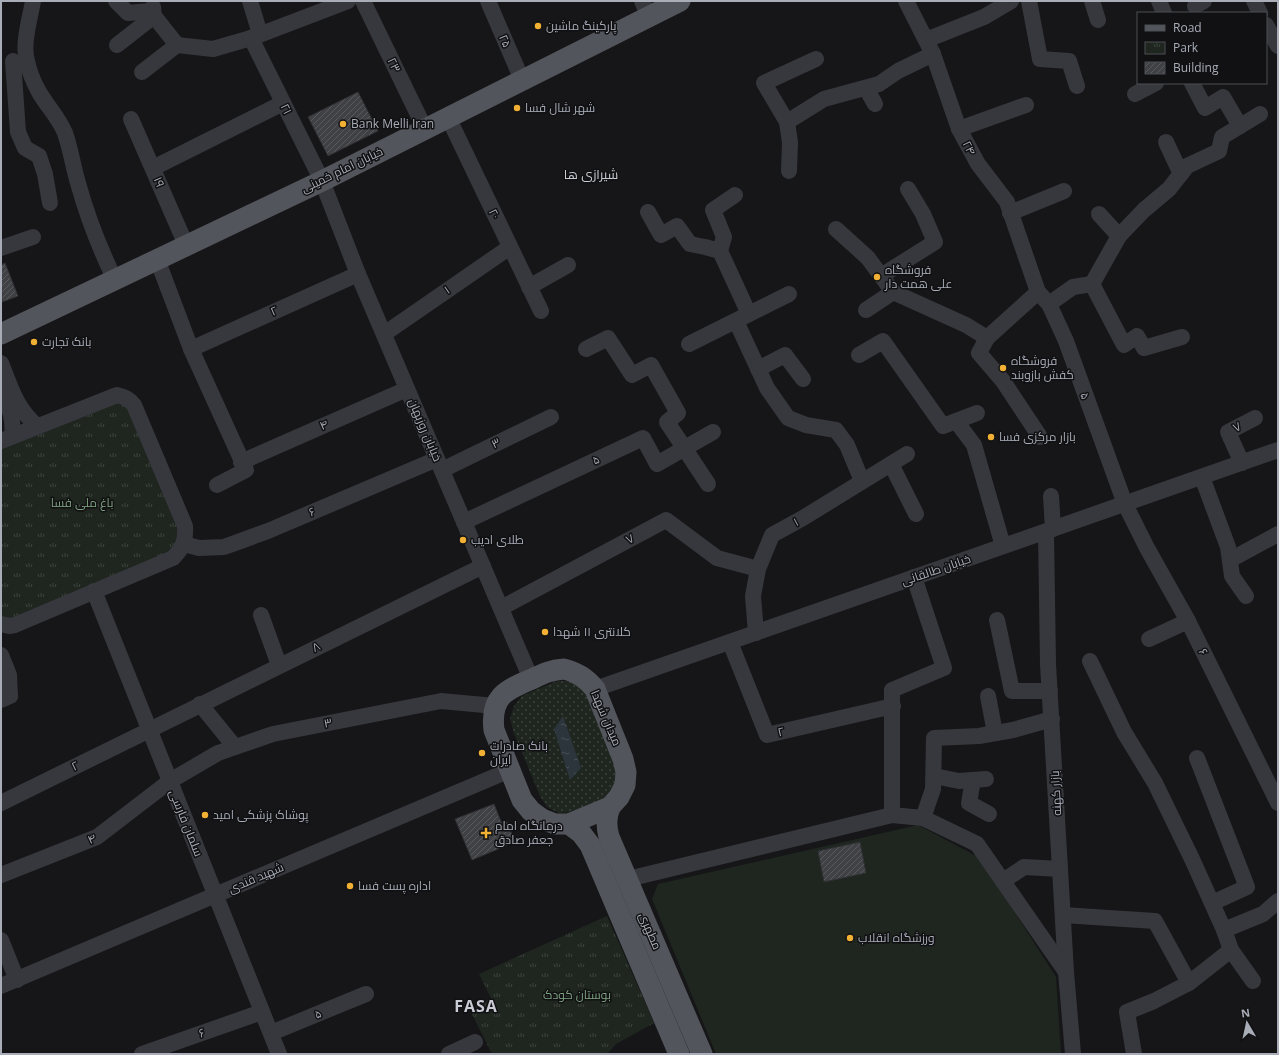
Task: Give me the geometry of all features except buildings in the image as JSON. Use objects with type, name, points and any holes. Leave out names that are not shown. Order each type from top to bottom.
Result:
[{"type":"main road","name":"خیابان امام خمینی","points":[[1,334],[322,181],[522,80],[645,9],[680,1]]},
{"type":"main road","name":"میدان شهدا","points":[[495,706],[502,695],[511,687],[552,670],[564,669],[576,672],[587,679],[595,689],[623,759],[626,772],[625,785],[619,797],[610,807]]},
{"type":"main road","points":[[495,706],[492,718],[494,730],[522,800],[530,811],[542,819],[555,824],[569,824],[610,807]]},
{"type":"main road","name":"مطهری","points":[[610,807],[606,817],[606,827],[702,1054]]},
{"type":"main road","name":"مطهری","points":[[569,824],[581,833],[590,845],[679,1054]]},
{"type":"street","points":[[33,1],[26,42],[13,61],[18,132],[25,148],[39,156],[45,174],[50,203]]},
{"type":"street","points":[[116,1],[128,13],[150,11],[153,9]]},
{"type":"street","name":"۲۱","points":[[250,1],[255,36],[283,103],[322,181]]},
{"type":"street","points":[[142,72],[176,44],[213,49],[255,36],[348,1]]},
{"type":"street","name":"۲۳","points":[[363,1],[425,129]]},
{"type":"street","name":"۲۵","points":[[488,1],[522,80]]},
{"type":"street","points":[[787,122],[824,99],[879,84],[930,47],[1011,1]]},
{"type":"street","points":[[1029,1],[1040,59],[1069,61],[1077,86]]},
{"type":"street","points":[[1092,1],[1098,20]]},
{"type":"street","points":[[1159,1],[1164,12]]},
{"type":"street","points":[[1254,1],[1260,12]]},
{"type":"street","name":"۲۴","points":[[907,2],[930,47],[960,129],[978,164],[1007,202],[1038,292]]},
{"type":"street","points":[[153,9],[176,44]]},
{"type":"street","points":[[117,45],[153,9]]},
{"type":"street","points":[[789,171],[790,142],[787,122],[764,83],[816,59]]},
{"type":"street","points":[[13,61],[50,106],[64,132],[91,224],[104,258],[115,280]]},
{"type":"street","points":[[1135,94],[1154,84]]},
{"type":"street","points":[[1193,84],[1205,108],[1223,97],[1240,126]]},
{"type":"street","points":[[866,88],[875,104]]},
{"type":"street","points":[[153,168],[283,103]]},
{"type":"street","points":[[960,129],[1026,105]]},
{"type":"street","points":[[1092,284],[1119,236],[1144,210],[1169,189],[1187,166],[1219,151],[1222,137],[1260,114]]},
{"type":"street","name":"۲۰","points":[[448,117],[541,311]]},
{"type":"street","name":"۱۹","points":[[131,119],[186,245]]},
{"type":"street","points":[[1166,142],[1181,174]]},
{"type":"street","name":"خیابان روزبهان","points":[[322,181],[358,274],[531,679]]},
{"type":"street","points":[[881,276],[935,242],[923,214],[908,189]]},
{"type":"street","points":[[1010,213],[1064,191]]},
{"type":"street","points":[[735,195],[713,210],[724,237],[720,251],[758,369],[767,388],[788,418],[806,426],[836,430],[847,445],[862,481]]},
{"type":"street","points":[[648,212],[661,235],[677,226],[690,244],[720,251]]},
{"type":"street","points":[[1099,214],[1119,236]]},
{"type":"street","points":[[836,229],[868,258],[893,292],[966,325],[987,338]]},
{"type":"street","points":[[1,248],[33,237]]},
{"type":"street","name":"۱","points":[[384,334],[510,247]]},
{"type":"street","points":[[157,259],[191,348],[246,470],[217,485]]},
{"type":"street","points":[[529,287],[568,265]]},
{"type":"street","name":"۲","points":[[191,348],[358,274]]},
{"type":"street","points":[[1050,304],[1073,287],[1092,284]]},
{"type":"street","points":[[1092,284],[1124,345],[1137,336],[1144,348],[1182,337]]},
{"type":"street","points":[[866,310],[893,292]]},
{"type":"street","points":[[1038,292],[987,338],[979,353],[1003,381],[1040,437]]},
{"type":"street","name":"۵","points":[[1038,292],[1050,304],[1066,341],[1125,504]]},
{"type":"street","points":[[689,344],[789,294]]},
{"type":"street","points":[[586,349],[608,338],[632,375],[651,365],[678,413],[667,422],[708,484]]},
{"type":"street","points":[[859,356],[883,341],[943,426],[977,413]]},
{"type":"street","points":[[758,369],[785,355],[803,379]]},
{"type":"street","points":[[1,363],[19,406],[27,417],[37,426]]},
{"type":"street","points":[[1,389],[8,405],[13,424],[6,438]]},
{"type":"street","name":"۴","points":[[242,462],[407,389]]},
{"type":"street","points":[[1,627],[15,625],[173,558],[184,544],[186,535],[185,526],[137,411],[130,400],[124,396],[117,396],[6,438]]},
{"type":"street","name":"۳","points":[[440,465],[550,416]]},
{"type":"street","name":"۷","points":[[1242,463],[1228,432],[1255,418]]},
{"type":"street","points":[[956,421],[974,445],[1003,546]]},
{"type":"street","name":"۵","points":[[464,522],[643,438],[657,464],[713,432]]},
{"type":"street","name":"خیابان طالقانی","points":[[595,689],[1278,450]]},
{"type":"street","name":"۱","points":[[756,633],[753,596],[758,569],[772,535],[803,518],[907,454]]},
{"type":"street","points":[[891,464],[916,514]]},
{"type":"street","name":"۶","points":[[184,544],[199,548],[224,547],[440,465]]},
{"type":"street","points":[[1202,477],[1228,546],[1232,576],[1246,596]]},
{"type":"street","name":"بازار کهنه","points":[[1051,496],[1048,664],[1066,972],[1074,1054]]},
{"type":"street","name":"۶","points":[[1125,504],[1147,548],[1188,621],[1278,803]]},
{"type":"street","name":"۷","points":[[501,608],[666,520],[717,558],[758,569]]},
{"type":"street","points":[[1230,560],[1278,534]]},
{"type":"street","name":"۸","points":[[149,729],[483,566]]},
{"type":"street","points":[[892,815],[892,690],[944,668],[914,577]]},
{"type":"street","name":"سلمان فارسی","points":[[94,592],[216,895],[278,1054]]},
{"type":"street","points":[[261,615],[280,665]]},
{"type":"street","points":[[997,620],[1012,691],[1050,691]]},
{"type":"street","points":[[1149,639],[1188,621]]},
{"type":"street","name":"۲","points":[[730,642],[767,735],[893,706]]},
{"type":"street","points":[[1,655],[9,675],[10,696],[1,700]]},
{"type":"street","points":[[1090,661],[1124,732],[1155,783],[1224,930],[1231,950],[1253,981]]},
{"type":"street","points":[[988,696],[995,733]]},
{"type":"street","name":"۳","points":[[170,781],[218,753],[273,734],[441,701],[495,706]]},
{"type":"street","points":[[200,704],[235,747]]},
{"type":"street","points":[[922,818],[933,789],[934,738],[979,736],[1012,730],[1052,719]]},
{"type":"street","name":"۲","points":[[1,803],[149,729]]},
{"type":"street","points":[[1197,758],[1248,888],[1212,904]]},
{"type":"street","name":"شهید قندی","points":[[1,986],[510,770]]},
{"type":"street","points":[[934,776],[959,781],[980,779],[969,803],[989,814]]},
{"type":"street","name":"۴","points":[[1,875],[97,837],[170,781]]},
{"type":"street","points":[[628,880],[892,815],[922,818],[977,844],[1066,972]]},
{"type":"street","points":[[1003,881],[1024,867],[1060,869]]},
{"type":"street","points":[[1224,930],[1263,914],[1278,901]]},
{"type":"street","points":[[1063,915],[1155,921],[1189,983]]},
{"type":"street","points":[[1,940],[17,980]]},
{"type":"street","points":[[1134,1054],[1127,1012],[1154,1001],[1189,983],[1231,950]]},
{"type":"street","name":"۵","points":[[270,1033],[366,994]]},
{"type":"street","name":"۶","points":[[142,1054],[262,1012]]},
{"type":"street","points":[[449,1054],[475,1042]]},
{"type":"green space","name":"باغ ملی فسا","points":[[114,401],[129,408],[179,526],[173,552],[11,620],[1,618],[1,445]]},
{"type":"green space","points":[[557,681],[571,681],[590,696],[618,775],[607,800],[569,812],[559,813],[547,807],[540,796],[514,733],[510,719],[514,706],[522,696]]},
{"type":"green space","name":"ورزشگاه انقلاب","points":[[918,825],[980,858],[1056,977],[1061,1054],[716,1054],[652,899],[658,884]]},
{"type":"green space","name":"بوستان کودک","points":[[607,916],[654,1023],[616,1044],[607,1054],[492,1054],[470,1010],[491,998],[479,974]]},
{"type":"water","points":[[563,716],[581,768],[570,780],[554,729]]},
{"type":"place","name":"پارکینگ ماشین","points":[[538,26]]},
{"type":"place","name":"شهر شال فسا","points":[[517,108]]},
{"type":"place","name":"Bank Melli Iran","points":[[343,124]]},
{"type":"place","name":"فروشگاه علی همت دار","points":[[877,277]]},
{"type":"place","name":"بانک تجارت","points":[[34,342]]},
{"type":"place","name":"فروشگاه کفش بازوبند","points":[[1003,368]]},
{"type":"place","name":"بازار مرکزی فسا","points":[[991,437]]},
{"type":"place","name":"طلای ادیب","points":[[463,540]]},
{"type":"place","name":"کلانتری ۱۱ شهدا","points":[[545,632]]},
{"type":"place","name":"بانک صادرات ایران","points":[[482,753]]},
{"type":"place","name":"پوشاک پزشکی امید","points":[[205,815]]},
{"type":"place","name":"درمانگاه امام جعفر صادق","points":[[486,833]]},
{"type":"place","name":"اداره پست فسا","points":[[350,886]]},
{"type":"place","name":"ورزشگاه انقلاب","points":[[850,938]]},
{"type":"district","name":"شیرازی ها","points":[[591,174]]},
{"type":"district","name":"FASA","points":[[476,1006]]}]
